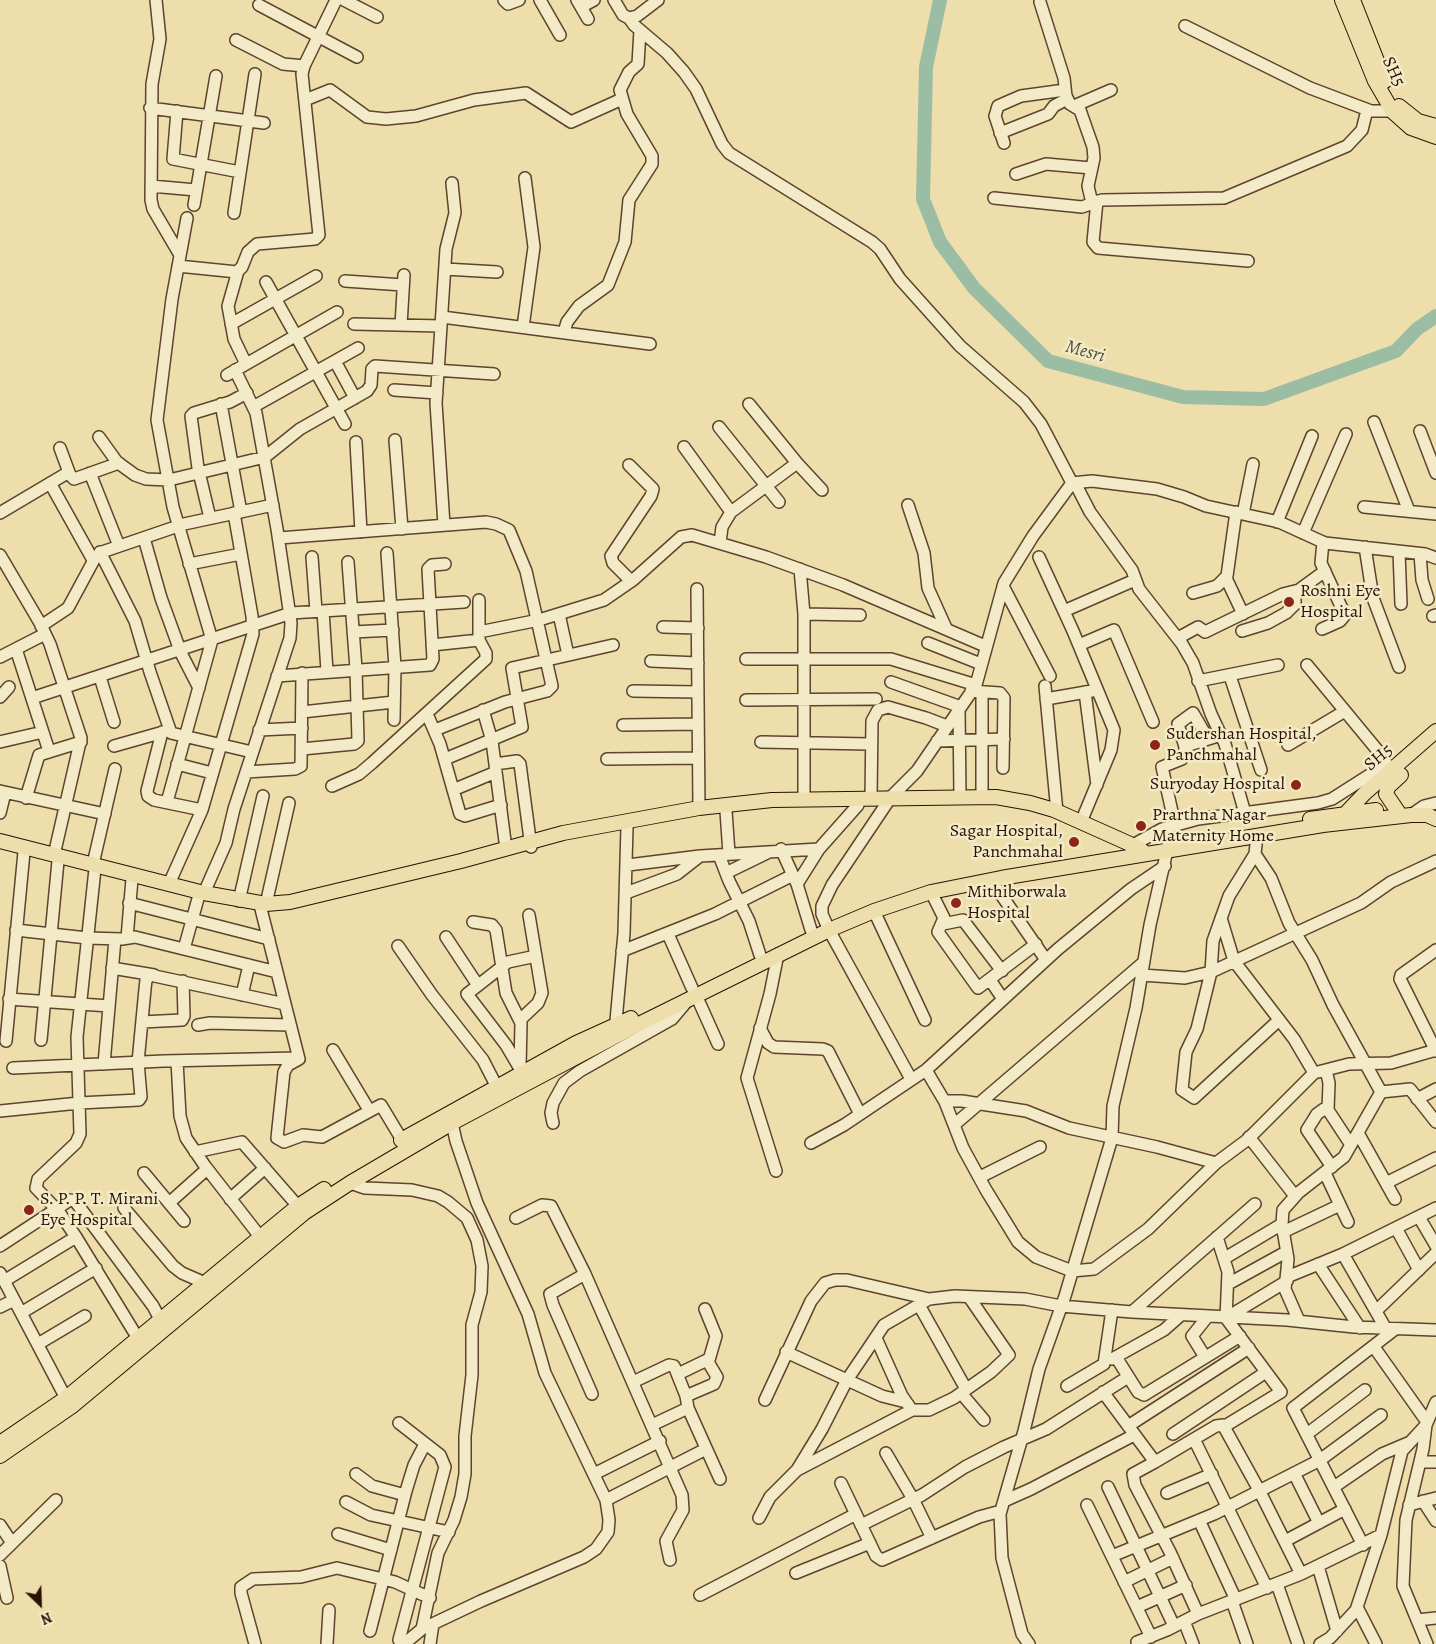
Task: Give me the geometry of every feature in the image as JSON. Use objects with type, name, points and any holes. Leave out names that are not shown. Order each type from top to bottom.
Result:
[{"type":"main road","name":"SH5","points":[[1342,0],[1375,81],[1411,128],[1436,137]]},
{"type":"main road","name":"SH5","points":[[1353,0],[1398,111],[1418,121],[1436,126]]},
{"type":"main road","name":"SH5","points":[[1342,816],[1389,768],[1436,732]]},
{"type":"main road","name":"SH5","points":[[1422,811],[1387,797],[1388,787],[1436,745]]},
{"type":"main road","points":[[596,829],[726,811],[858,805],[960,796],[1030,803],[1081,822],[1133,851]]},
{"type":"main road","points":[[94,867],[132,879],[201,894],[264,906],[288,906],[414,879],[573,833],[699,808],[772,800],[804,799],[871,798],[889,801],[992,803],[1021,806],[1042,812],[1133,851]]},
{"type":"main road","points":[[1169,846],[1342,816],[1422,811]]},
{"type":"main road","points":[[525,1076],[582,1054],[615,1031],[663,1002],[693,994],[778,954],[860,907],[902,892],[951,878],[1257,835],[1342,816]]},
{"type":"main road","points":[[0,841],[56,858]]},
{"type":"main road","points":[[201,894],[264,906],[290,902],[506,849],[530,845]]},
{"type":"main road","points":[[0,846],[169,884],[184,890]]},
{"type":"main road","points":[[0,1456],[141,1344],[301,1209],[402,1140],[499,1091],[576,1043],[647,1019],[760,955],[812,930],[827,927],[931,892],[1133,851]]},
{"type":"main road","points":[[301,1209],[350,1183],[452,1123],[499,1091]]},
{"type":"main road","points":[[141,1344],[160,1321],[205,1283],[263,1240]]},
{"type":"main road","points":[[0,1443],[68,1403]]},
{"type":"street","points":[[156,0],[160,39],[150,108],[153,209],[179,261]]},
{"type":"street","points":[[246,364],[234,339],[228,301],[238,272],[248,252],[257,244],[315,238],[319,235],[302,74],[304,66],[336,0]]},
{"type":"street","points":[[344,0],[377,17]]},
{"type":"street","points":[[504,0],[508,4],[519,0]]},
{"type":"street","points":[[540,0],[560,35]]},
{"type":"street","points":[[588,19],[579,4],[594,0]]},
{"type":"street","points":[[614,0],[623,15],[630,18],[684,72],[696,89],[725,149],[770,180],[880,249],[900,279],[960,346],[1024,402],[1041,424],[1090,512],[1132,570],[1144,597],[1178,638],[1194,663],[1198,681],[1221,735],[1245,813]]},
{"type":"street","points":[[630,18],[637,16],[658,0]]},
{"type":"street","points":[[1040,2],[1069,98],[1081,113],[1093,147],[1088,186],[1095,202],[1093,242],[1098,248],[1248,261]]},
{"type":"street","points":[[259,5],[357,57]]},
{"type":"street","points":[[1185,26],[1310,88],[1367,110],[1398,111]]},
{"type":"street","points":[[564,332],[567,322],[579,306],[608,285],[625,242],[629,200],[652,164],[651,152],[628,114],[622,99],[620,86],[629,72],[638,65],[640,30]]},
{"type":"street","points":[[236,40],[283,64],[304,66]]},
{"type":"street","points":[[234,213],[255,74]]},
{"type":"street","points":[[194,205],[216,76]]},
{"type":"street","points":[[306,100],[330,90],[367,117],[386,119],[416,116],[474,100],[526,93],[570,122],[622,99]]},
{"type":"street","points":[[1069,98],[1054,106],[1048,114],[1002,138],[995,116],[998,106],[1021,96],[1069,98],[1111,90]]},
{"type":"street","points":[[150,108],[264,123]]},
{"type":"street","points":[[994,198],[1082,207],[1095,202],[1224,198],[1239,193],[1281,172],[1347,146],[1362,130],[1367,110]]},
{"type":"street","points":[[177,111],[171,158],[240,172]]},
{"type":"street","points":[[1016,174],[1046,164],[1091,168]]},
{"type":"street","points":[[522,326],[534,247],[525,178]]},
{"type":"street","points":[[444,525],[437,393],[446,248],[455,213],[452,183]]},
{"type":"street","points":[[151,186],[196,190]]},
{"type":"street","points":[[167,802],[212,640],[178,526],[157,420],[179,261],[187,218]]},
{"type":"street","points":[[179,261],[238,272]]},
{"type":"street","points":[[445,269],[497,272]]},
{"type":"street","points":[[231,324],[316,276]]},
{"type":"street","points":[[345,281],[403,280],[401,325]]},
{"type":"street","points":[[266,282],[345,424]]},
{"type":"street","points":[[184,949],[201,894],[226,843],[252,752],[290,638],[291,612],[265,457],[253,407],[247,394],[231,373],[337,312]]},
{"type":"street","points":[[354,324],[401,325],[442,322],[522,326],[650,344]]},
{"type":"street","points":[[253,407],[358,348]]},
{"type":"street","points":[[335,361],[355,398]]},
{"type":"street","points":[[99,437],[119,463],[140,478],[168,480],[265,457],[300,429],[369,389],[372,369],[375,366],[494,374]]},
{"type":"street","points":[[394,390],[437,393]]},
{"type":"street","points":[[210,518],[199,472],[191,416],[194,413],[247,394]]},
{"type":"street","points":[[169,884],[202,810],[251,643],[254,625],[241,554],[231,465],[221,404]]},
{"type":"street","points":[[749,404],[797,463],[822,490]]},
{"type":"street","points":[[1374,422],[1409,511]]},
{"type":"street","points":[[719,427],[779,502]]},
{"type":"street","points":[[1420,431],[1436,472]]},
{"type":"street","points":[[1303,533],[1346,434]]},
{"type":"street","points":[[1277,522],[1312,436]]},
{"type":"street","points":[[395,440],[402,528]]},
{"type":"street","points":[[356,442],[361,532]]},
{"type":"street","points":[[684,447],[731,512]]},
{"type":"street","points":[[60,448],[69,472],[74,479],[119,463]]},
{"type":"street","points":[[724,545],[722,526],[731,512],[797,463]]},
{"type":"street","points":[[1243,614],[1226,578],[1239,513],[1253,464]]},
{"type":"street","points":[[629,465],[653,489],[611,556],[613,562],[631,581]]},
{"type":"street","points":[[0,513],[69,472]]},
{"type":"street","points":[[90,473],[118,546]]},
{"type":"street","points":[[982,797],[982,738],[976,690],[985,646],[1003,586],[1033,536],[1073,483],[1092,481],[1150,488],[1178,494],[1206,506],[1277,522],[1323,542],[1420,554],[1436,558]]},
{"type":"street","points":[[50,483],[97,556],[135,621],[166,731],[147,791],[150,798],[202,810]]},
{"type":"street","points":[[0,656],[16,649],[43,630],[68,608],[97,556],[118,546],[178,526],[273,505]]},
{"type":"street","points":[[908,505],[924,553],[928,588],[946,628]]},
{"type":"street","points":[[1364,507],[1436,514]]},
{"type":"street","points":[[279,538],[486,522],[509,530],[526,571],[539,620],[552,681],[550,688],[542,693],[483,710],[435,730]]},
{"type":"street","points":[[432,645],[479,636],[604,600],[631,581],[681,537],[692,534],[800,569],[946,628],[985,646]]},
{"type":"street","points":[[144,538],[161,598],[180,650],[199,688]]},
{"type":"street","points":[[1322,629],[1340,621],[1345,615],[1321,560],[1323,542]]},
{"type":"street","points":[[1364,547],[1373,598],[1400,666]]},
{"type":"street","points":[[1398,552],[1401,604]]},
{"type":"street","points":[[387,553],[395,667],[394,720]]},
{"type":"street","points":[[189,564],[241,554]]},
{"type":"street","points":[[1420,554],[1422,580],[1428,599]]},
{"type":"street","points":[[312,557],[327,671]]},
{"type":"street","points":[[1038,557],[1079,645],[1114,730],[1111,750],[1081,822]]},
{"type":"street","points":[[302,749],[356,743],[359,737],[348,562]]},
{"type":"street","points":[[2,563],[43,630],[79,729],[81,742],[56,858],[41,1040]]},
{"type":"street","points":[[278,676],[430,665],[433,659],[428,569],[432,565],[445,564]]},
{"type":"street","points":[[800,569],[804,614],[804,799]]},
{"type":"street","points":[[1178,638],[1198,627],[1205,632],[1283,594],[1295,591],[1325,571]]},
{"type":"street","points":[[1193,593],[1217,586],[1226,578]]},
{"type":"street","points":[[1064,611],[1135,580]]},
{"type":"street","points":[[1003,586],[1048,681],[1046,699],[1057,812]]},
{"type":"street","points":[[698,588],[699,808]]},
{"type":"street","points":[[1242,631],[1268,622],[1286,613],[1295,604],[1295,591]]},
{"type":"street","points":[[332,786],[359,774],[486,659],[486,653],[479,636],[479,600]]},
{"type":"street","points":[[32,698],[147,662],[291,612],[464,602]]},
{"type":"street","points":[[559,614],[568,654]]},
{"type":"street","points":[[804,614],[860,616]]},
{"type":"street","points":[[663,627],[698,628]]},
{"type":"street","points":[[353,632],[392,630]]},
{"type":"street","points":[[1079,645],[1114,630],[1153,722]]},
{"type":"street","points":[[928,643],[981,664]]},
{"type":"street","points":[[445,759],[522,727],[512,668],[613,645]]},
{"type":"street","points":[[16,649],[49,751]]},
{"type":"street","points":[[746,659],[892,659],[976,690],[1002,695],[1004,768]]},
{"type":"street","points":[[652,661],[698,663]]},
{"type":"street","points":[[1133,851],[1147,835],[1175,825],[1318,803],[1335,797],[1389,768],[1308,664]]},
{"type":"street","points":[[1198,681],[1278,665]]},
{"type":"street","points":[[246,772],[299,768],[302,762],[302,673]]},
{"type":"street","points":[[100,676],[114,722]]},
{"type":"street","points":[[1230,676],[1261,770]]},
{"type":"street","points":[[891,682],[960,708]]},
{"type":"street","points":[[0,697],[9,687]]},
{"type":"street","points":[[911,1079],[827,927],[822,914],[824,899],[889,801],[917,771],[960,708],[976,690]]},
{"type":"street","points":[[1046,699],[1098,690]]},
{"type":"street","points":[[632,691],[698,692]]},
{"type":"street","points":[[1085,692],[1096,785]]},
{"type":"street","points":[[746,700],[876,699]]},
{"type":"street","points":[[302,712],[394,702]]},
{"type":"street","points":[[871,798],[870,744],[872,721],[881,708],[888,707],[947,726]]},
{"type":"street","points":[[960,708],[960,796]]},
{"type":"street","points":[[483,710],[492,741],[506,849]]},
{"type":"street","points":[[1288,745],[1345,711]]},
{"type":"street","points":[[1175,825],[1162,770],[1164,765],[1182,759],[1185,747],[1178,724],[1193,713],[1208,739]]},
{"type":"street","points":[[427,714],[445,759],[458,811],[462,816],[501,805]]},
{"type":"street","points":[[623,725],[698,724]]},
{"type":"street","points":[[259,730],[302,728]]},
{"type":"street","points":[[114,746],[166,731],[220,746],[252,752]]},
{"type":"street","points":[[0,742],[43,732]]},
{"type":"street","points":[[1185,747],[1221,735]]},
{"type":"street","points":[[937,741],[1004,738]]},
{"type":"street","points":[[26,798],[36,758],[49,751],[81,742]]},
{"type":"street","points":[[761,742],[870,744]]},
{"type":"street","points":[[607,759],[698,758]]},
{"type":"street","points":[[453,790],[496,768],[517,761],[520,764],[530,845]]},
{"type":"street","points":[[177,764],[212,773]]},
{"type":"street","points":[[116,769],[94,867],[86,938],[77,1037],[79,1139],[36,1183],[38,1192],[56,1210],[76,1237],[141,1344]]},
{"type":"street","points":[[0,813],[3,792],[105,814]]},
{"type":"street","points":[[238,901],[263,796]]},
{"type":"street","points":[[1335,797],[1342,816]]},
{"type":"street","points":[[289,803],[264,906],[269,939],[299,1058]]},
{"type":"street","points":[[622,951],[668,934],[738,902],[795,880],[819,849],[858,805]]},
{"type":"street","points":[[726,811],[724,854],[726,872],[738,902],[749,921],[760,955]]},
{"type":"street","points":[[615,1031],[628,865],[627,826]]},
{"type":"street","points":[[1257,835],[1255,854],[1236,884],[1213,941],[1211,972],[1197,1028],[1186,1052],[1182,1090],[1194,1098],[1279,1020]]},
{"type":"street","points":[[1029,1644],[1022,1634],[1002,1558],[1002,1506],[1022,1438],[1039,1369],[1061,1306],[1112,1138],[1113,1106],[1169,846]]},
{"type":"street","points":[[628,865],[700,856],[776,850],[819,849]]},
{"type":"street","points":[[726,872],[776,850]]},
{"type":"street","points":[[776,850],[795,880],[812,930]]},
{"type":"street","points":[[6,1041],[24,852]]},
{"type":"street","points":[[1255,854],[1271,878],[1289,924],[1381,1092]]},
{"type":"street","points":[[626,893],[677,874],[700,856]]},
{"type":"street","points":[[1142,975],[1185,978],[1211,972],[1361,903],[1391,882],[1436,861]]},
{"type":"street","points":[[811,1142],[860,1114],[926,1070],[1046,960],[1131,889],[1165,866]]},
{"type":"street","points":[[127,938],[132,879]]},
{"type":"street","points":[[991,880],[1046,960]]},
{"type":"street","points":[[931,892],[944,918],[938,932],[976,987],[980,988],[1036,944]]},
{"type":"street","points":[[129,903],[269,939]]},
{"type":"street","points":[[874,911],[926,1020]]},
{"type":"street","points":[[520,1020],[540,999],[542,993],[529,915]]},
{"type":"street","points":[[1221,918],[1234,961],[1294,1039],[1314,1073]]},
{"type":"street","points":[[943,924],[964,920],[1002,971]]},
{"type":"street","points":[[473,922],[494,926],[506,993],[520,1020],[525,1076]]},
{"type":"street","points":[[16,930],[86,938],[115,939],[135,937],[277,972]]},
{"type":"street","points":[[668,934],[693,994],[718,1044]]},
{"type":"street","points":[[446,937],[477,984]]},
{"type":"street","points":[[104,1064],[115,939]]},
{"type":"street","points":[[398,946],[432,995],[476,1050],[499,1091]]},
{"type":"street","points":[[926,1070],[945,1101],[954,1125],[991,1200],[1006,1220],[1018,1242],[1036,1257],[1072,1271],[1094,1269],[1148,1229],[1216,1163],[1249,1137],[1314,1073],[1350,1064],[1391,1063],[1436,1050],[1400,979],[1401,975],[1436,950]]},
{"type":"street","points":[[776,1171],[747,1084],[749,1066],[778,954]]},
{"type":"street","points":[[525,1076],[506,1045],[468,996],[468,991],[502,965],[536,956]]},
{"type":"street","points":[[954,1125],[1144,962]]},
{"type":"street","points":[[242,995],[249,965]]},
{"type":"street","points":[[112,968],[183,981],[285,1004]]},
{"type":"street","points":[[0,1111],[79,1103],[139,1100],[141,1097],[138,1062],[146,980],[154,975]]},
{"type":"street","points":[[990,980],[1003,999]]},
{"type":"street","points":[[142,1022],[182,1020],[184,1016],[183,981]]},
{"type":"street","points":[[552,1123],[553,1103],[564,1083],[580,1071],[672,1019],[693,994]]},
{"type":"street","points":[[9,999],[109,1006]]},
{"type":"street","points":[[198,1025],[210,1023],[290,1026]]},
{"type":"street","points":[[760,1028],[768,1043],[774,1047],[823,1049],[828,1051],[860,1114]]},
{"type":"street","points":[[333,1050],[369,1110]]},
{"type":"street","points":[[13,1068],[138,1062],[299,1058]]},
{"type":"street","points":[[299,1058],[284,1072],[276,1136],[279,1140],[289,1141],[303,1135],[322,1137],[378,1105],[382,1107],[402,1140]]},
{"type":"street","points":[[178,1061],[182,1124],[186,1138],[207,1170],[263,1240]]},
{"type":"street","points":[[1326,1070],[1329,1083],[1328,1110],[1351,1145]]},
{"type":"street","points":[[1381,1092],[1408,1089],[1418,1098],[1436,1122]]},
{"type":"street","points":[[1418,1098],[1436,1089]]},
{"type":"street","points":[[1299,1321],[1285,1289],[1287,1279],[1286,1252],[1282,1228],[1283,1210],[1295,1196],[1344,1157],[1381,1092]]},
{"type":"street","points":[[945,1101],[1026,1111],[1064,1127],[1157,1147],[1216,1163]]},
{"type":"street","points":[[1328,1110],[1324,1109],[1317,1114],[1307,1130],[1329,1170],[1340,1205],[1348,1222]]},
{"type":"street","points":[[402,1642],[428,1626],[596,1550],[608,1532],[609,1520],[606,1500],[546,1373],[528,1314],[477,1203],[456,1141],[452,1123]]},
{"type":"street","points":[[1358,1133],[1395,1199]]},
{"type":"street","points":[[1249,1137],[1269,1160],[1276,1173],[1295,1196]]},
{"type":"street","points":[[196,1152],[242,1142],[301,1209]]},
{"type":"street","points":[[980,1177],[1040,1147]]},
{"type":"street","points":[[1386,1183],[1436,1158]]},
{"type":"street","points":[[230,1200],[265,1168]]},
{"type":"street","points":[[169,1204],[207,1170]]},
{"type":"street","points":[[144,1173],[184,1221]]},
{"type":"street","points":[[350,1183],[364,1188],[412,1190],[438,1196],[467,1218],[477,1240],[482,1266],[482,1280],[472,1325],[472,1375],[465,1436],[465,1474],[462,1497],[449,1532],[438,1553],[430,1598],[428,1626],[430,1644]]},
{"type":"street","points":[[0,1246],[70,1200],[79,1204],[153,1306],[160,1321]]},
{"type":"street","points":[[1132,1312],[1255,1204]]},
{"type":"street","points":[[516,1218],[542,1205],[550,1206],[585,1274],[660,1441],[682,1495],[683,1504],[677,1523],[666,1541],[670,1560]]},
{"type":"street","points":[[1225,1258],[1282,1228],[1340,1205]]},
{"type":"street","points":[[124,1208],[173,1266],[182,1273],[205,1283]]},
{"type":"street","points":[[1226,1318],[1287,1279],[1343,1254],[1436,1208]]},
{"type":"street","points":[[1419,1217],[1436,1246]]},
{"type":"street","points":[[1396,1228],[1419,1270]]},
{"type":"street","points":[[68,1403],[2,1277],[76,1237]]},
{"type":"street","points":[[1198,1614],[1186,1585],[1135,1485],[1133,1474],[1216,1426],[1225,1426],[1281,1392],[1226,1318],[1228,1272],[1217,1237]]},
{"type":"street","points":[[1228,1284],[1286,1252]]},
{"type":"street","points":[[1376,1311],[1436,1253]]},
{"type":"street","points":[[1343,1254],[1376,1311],[1390,1329]]},
{"type":"street","points":[[1318,1264],[1360,1328]]},
{"type":"street","points":[[21,1313],[96,1268]]},
{"type":"street","points":[[585,1274],[550,1294],[592,1394]]},
{"type":"street","points":[[765,1400],[811,1301],[825,1283],[847,1280],[929,1298],[1025,1299],[1061,1306],[1132,1312],[1299,1321],[1360,1328],[1436,1330]]},
{"type":"street","points":[[786,1352],[882,1396],[909,1406],[929,1410],[964,1391],[991,1372],[1009,1355],[969,1297]]},
{"type":"street","points":[[759,1518],[770,1497],[797,1470],[822,1429],[847,1380],[884,1325],[929,1298]]},
{"type":"street","points":[[0,1307],[14,1300]]},
{"type":"street","points":[[919,1305],[964,1391],[984,1420]]},
{"type":"street","points":[[652,1425],[716,1382],[717,1377],[709,1360],[716,1336],[706,1309]]},
{"type":"street","points":[[1104,1364],[1112,1310]]},
{"type":"street","points":[[1067,1386],[1164,1330],[1182,1315]]},
{"type":"street","points":[[38,1344],[85,1316]]},
{"type":"street","points":[[1205,1357],[1192,1336],[1208,1316]]},
{"type":"street","points":[[1362,1545],[1307,1434],[1293,1411],[1295,1404],[1374,1347],[1390,1329]]},
{"type":"street","points":[[1116,1357],[1138,1392],[1144,1395],[1240,1336]]},
{"type":"street","points":[[876,1338],[909,1406]]},
{"type":"street","points":[[1374,1347],[1430,1420]]},
{"type":"street","points":[[841,1483],[876,1556],[882,1560],[1002,1506],[1131,1430],[1249,1348]]},
{"type":"street","points":[[678,1374],[709,1360]]},
{"type":"street","points":[[633,1382],[669,1365],[674,1366],[706,1449],[720,1479]]},
{"type":"street","points":[[1173,1434],[1266,1372]]},
{"type":"street","points":[[700,1595],[859,1519],[913,1499],[965,1468],[1022,1438],[1046,1428],[1128,1377]]},
{"type":"street","points":[[1307,1434],[1365,1390]]},
{"type":"street","points":[[1103,1392],[1155,1462]]},
{"type":"street","points":[[1427,1644],[1403,1586],[1406,1520],[1424,1438],[1436,1402]]},
{"type":"street","points":[[797,1470],[909,1406]]},
{"type":"street","points":[[1112,1556],[1199,1520],[1320,1460],[1381,1415]]},
{"type":"street","points":[[1320,1644],[1337,1630],[1358,1607],[1382,1535],[1402,1451],[1430,1420]]},
{"type":"street","points":[[399,1423],[440,1454],[445,1467],[402,1642]]},
{"type":"street","points":[[1225,1426],[1260,1490],[1301,1574]]},
{"type":"street","points":[[1424,1438],[1436,1434]]},
{"type":"street","points":[[1194,1439],[1272,1586],[1298,1644]]},
{"type":"street","points":[[594,1474],[660,1441]]},
{"type":"street","points":[[1334,1488],[1382,1454],[1410,1443]]},
{"type":"street","points":[[370,1630],[405,1495],[414,1465],[425,1444]]},
{"type":"street","points":[[606,1500],[706,1449]]},
{"type":"street","points":[[886,1453],[913,1499],[932,1538]]},
{"type":"street","points":[[1420,1462],[1436,1462]]},
{"type":"street","points":[[1294,1473],[1320,1523]]},
{"type":"street","points":[[356,1474],[372,1486],[405,1495]]},
{"type":"street","points":[[1167,1494],[1212,1474]]},
{"type":"street","points":[[1108,1487],[1160,1597],[1193,1644]]},
{"type":"street","points":[[1410,1505],[1436,1498]]},
{"type":"street","points":[[0,1555],[56,1500]]},
{"type":"street","points":[[1423,1501],[1436,1521]]},
{"type":"street","points":[[346,1502],[362,1512],[449,1532]]},
{"type":"street","points":[[1087,1505],[1151,1637]]},
{"type":"street","points":[[1285,1541],[1345,1510]]},
{"type":"street","points":[[1199,1520],[1234,1601],[1247,1644]]},
{"type":"street","points":[[1,1528],[12,1543]]},
{"type":"street","points":[[338,1534],[392,1550]]},
{"type":"street","points":[[1138,1644],[1137,1642],[1198,1614],[1301,1574],[1382,1535]]},
{"type":"street","points":[[796,1573],[870,1543]]},
{"type":"street","points":[[1124,1582],[1172,1558]]},
{"type":"street","points":[[0,1566],[7,1598]]},
{"type":"street","points":[[1318,1566],[1337,1630]]},
{"type":"street","points":[[255,1644],[241,1593],[241,1587],[253,1579],[301,1578],[332,1568],[396,1582],[430,1598]]},
{"type":"street","points":[[1136,1607],[1186,1585]]},
{"type":"street","points":[[1358,1607],[1376,1644]]},
{"type":"street","points":[[327,1644],[330,1610]]},
{"type":"street","points":[[1417,1620],[1436,1618]]},
{"type":"waterway","name":"Mesri","points":[[940,0],[926,67],[923,199],[940,242],[974,288],[1048,361],[1183,397],[1264,399],[1396,351],[1417,329],[1436,316]]},
{"type":"place","name":"Roshni Eye Hospital","points":[[1289,602]]},
{"type":"place","name":"Sudershan Hospital, Panchmahal","points":[[1155,745]]},
{"type":"place","name":"Suryoday Hospital","points":[[1296,785]]},
{"type":"place","name":"Prarthna Nagar Maternity Home","points":[[1141,826]]},
{"type":"place","name":"Sagar Hospital, Panchmahal","points":[[1074,842]]},
{"type":"place","name":"Mithiborwala Hospital","points":[[956,903]]},
{"type":"place","name":"S. P. P. T. Mirani Eye Hospital","points":[[29,1210]]}]
